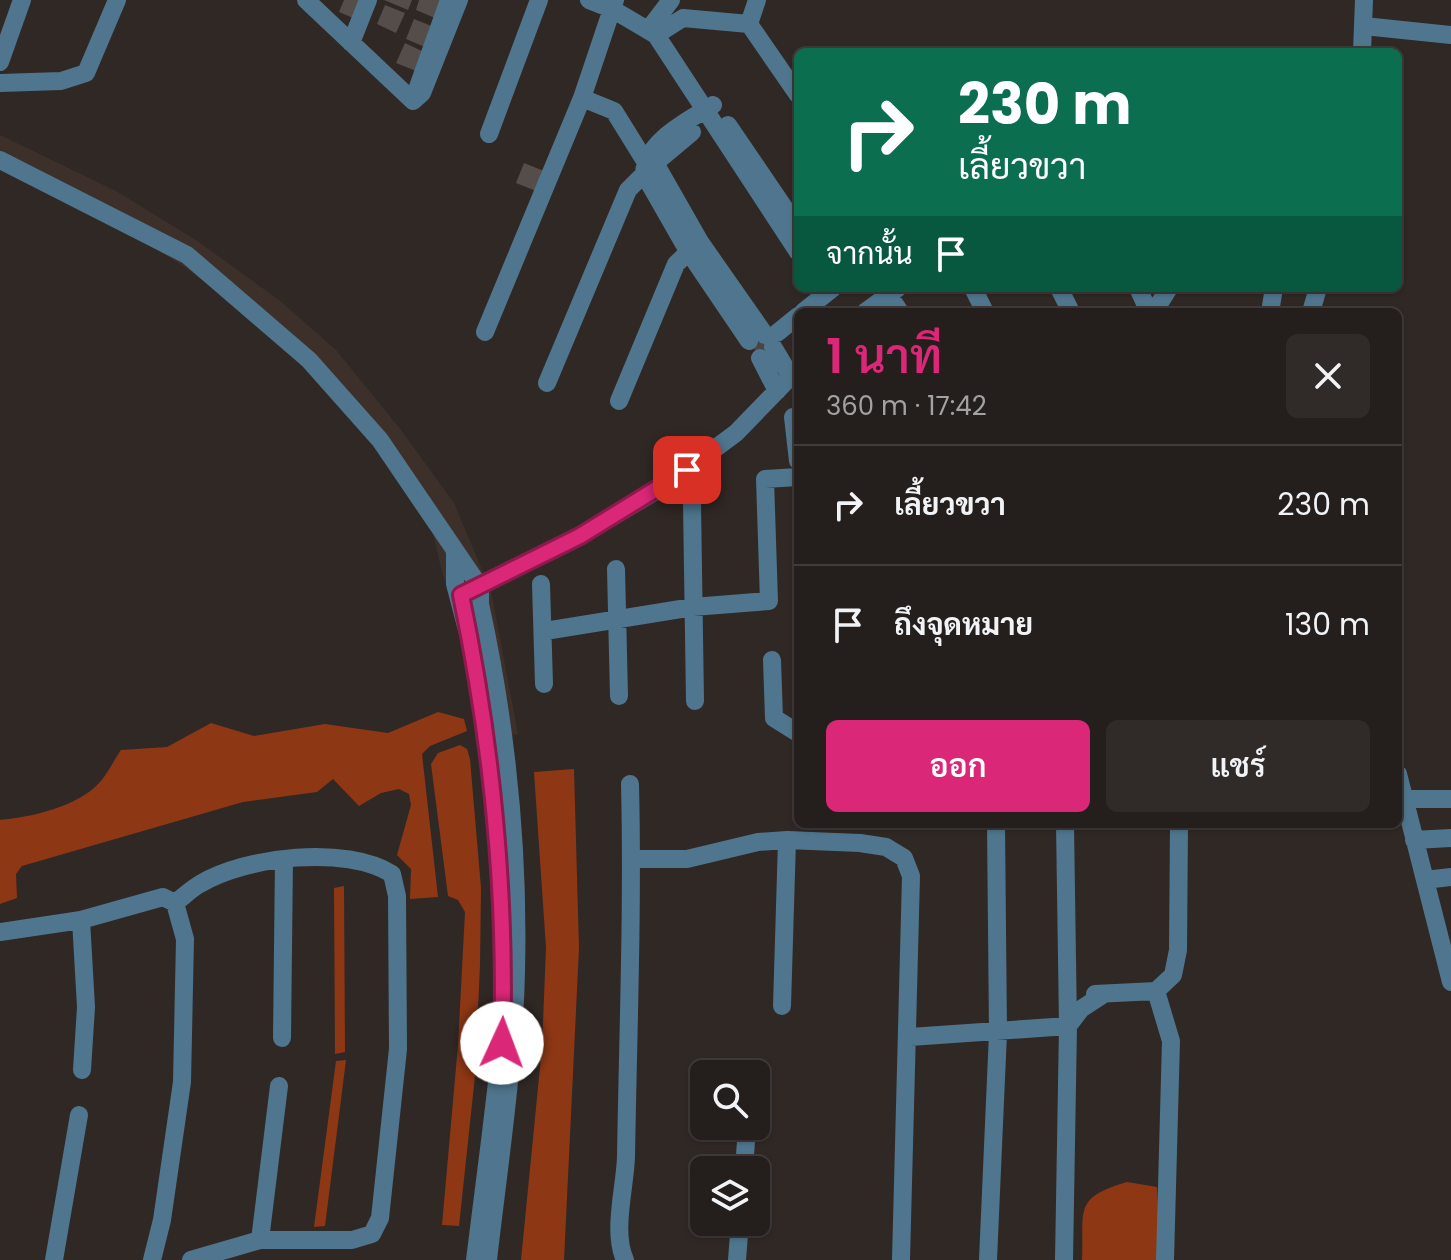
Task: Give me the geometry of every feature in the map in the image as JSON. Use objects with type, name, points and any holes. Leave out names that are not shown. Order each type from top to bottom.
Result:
[{"type":"street","points":[[0,62],[22,0]]},
{"type":"street","points":[[0,83],[61,81],[86,73],[117,0]]},
{"type":"street","points":[[306,0],[413,101]]},
{"type":"street","points":[[351,43],[368,0]]},
{"type":"street","points":[[413,101],[449,0]]},
{"type":"street","points":[[413,101],[422,93],[459,0]]},
{"type":"street","points":[[489,134],[539,0]]},
{"type":"street","points":[[589,0],[615,3],[656,28],[794,246]]},
{"type":"street","points":[[656,28],[671,0]]},
{"type":"street","points":[[749,24],[757,0]]},
{"type":"street","points":[[1362,48],[1364,0]]},
{"type":"street","points":[[485,332],[582,98],[615,3]]},
{"type":"street","points":[[656,28],[683,18],[749,24]]},
{"type":"street","points":[[749,24],[794,89]]},
{"type":"street","points":[[1364,26],[1451,35]]},
{"type":"street","points":[[461,595],[580,536],[666,485],[736,433],[794,373],[765,343],[694,246],[614,111],[582,98]]},
{"type":"street","points":[[547,383],[628,190],[648,166],[713,114]]},
{"type":"street","points":[[713,114],[794,223]]},
{"type":"street","points":[[0,160],[187,255],[309,360],[380,440],[480,587],[491,709]]},
{"type":"street","points":[[619,401],[676,264],[694,246]]},
{"type":"street","points":[[807,308],[825,292]]},
{"type":"street","points":[[765,343],[794,319]]},
{"type":"street","points":[[765,343],[777,391]]},
{"type":"street","points":[[793,417],[794,426]]},
{"type":"street","points":[[545,631],[693,607],[769,601],[765,479],[794,477]]},
{"type":"street","points":[[692,503],[695,701]]},
{"type":"street","points":[[455,553],[455,584],[461,595],[491,709],[511,813],[516,910],[516,971],[497,1142],[488,1260]]},
{"type":"street","points":[[616,569],[619,696]]},
{"type":"street","points":[[541,584],[545,631],[544,684]]},
{"type":"street","points":[[772,660],[774,718],[794,730]]},
{"type":"street","points":[[625,1260],[620,1242],[625,1174],[632,859],[630,784]]},
{"type":"street","points":[[1402,788],[1451,982]]},
{"type":"street","points":[[1405,799],[1451,799]]},
{"type":"street","points":[[988,1260],[998,1033],[996,828]]},
{"type":"street","points":[[1064,1260],[1070,989],[1065,828]]},
{"type":"street","points":[[1070,989],[1104,994],[1156,991],[1173,975],[1178,950],[1179,828]]},
{"type":"street","points":[[1414,840],[1451,838]]},
{"type":"street","points":[[632,859],[687,859],[758,842],[787,840],[860,843],[886,847],[904,858],[911,876],[910,1037],[901,1260]]},
{"type":"street","points":[[782,1006],[787,840]]},
{"type":"street","points":[[175,903],[201,883],[284,859],[338,857],[374,863],[392,874],[397,896],[398,1049],[380,1218],[372,1234],[352,1240],[260,1240],[191,1260]]},
{"type":"street","points":[[282,1038],[284,859]]},
{"type":"street","points":[[1425,880],[1451,877]]},
{"type":"street","points":[[0,932],[81,920],[163,897],[175,903],[185,939],[182,1082],[162,1220],[152,1260]]},
{"type":"street","points":[[81,920],[86,1007],[82,1070]]},
{"type":"street","points":[[1156,991],[1171,1041],[1165,1260]]},
{"type":"street","points":[[910,1037],[1068,1026],[1081,1009],[1104,994]]},
{"type":"street","points":[[260,1240],[279,1086]]},
{"type":"street","points":[[54,1260],[79,1115]]},
{"type":"street","points":[[475,1260],[497,1142]]},
{"type":"street","points":[[737,1260],[739,1236]]},
{"type":"shaded area","points":[[0,135],[116,191],[196,240],[279,300],[336,350],[401,430],[454,503],[491,591],[518,734],[484,740],[471,659],[442,572],[429,517],[315,370],[261,323],[180,264],[102,216],[0,165]]},
{"type":"shaded area","points":[[438,712],[464,719],[467,731],[430,746],[422,754],[438,897],[410,899],[411,869],[397,855],[411,805],[409,794],[399,789],[381,793],[359,806],[333,779],[317,792],[243,802],[22,866],[16,874],[17,898],[0,904],[0,820],[39,813],[79,798],[100,782],[121,750],[167,747],[211,723],[254,736],[325,724],[388,733]]},
{"type":"shaded area","points":[[460,745],[467,749],[470,759],[481,888],[475,1076],[459,1226],[442,1225],[458,1045],[465,912],[458,900],[448,896],[431,764],[438,753]]},
{"type":"shaded area","points":[[574,769],[579,948],[564,1260],[521,1260],[542,1047],[546,948],[534,772]]},
{"type":"shaded area","points":[[344,886],[345,1052],[335,1054],[334,888]]},
{"type":"shaded area","points":[[346,1060],[325,1226],[314,1227],[336,1061]]},
{"type":"shaded area","points":[[1127,1182],[1157,1187],[1160,1260],[1082,1260],[1085,1208],[1097,1194]]},
{"type":"building","points":[[344,0],[367,0],[358,20],[339,12]]},
{"type":"building","points":[[384,0],[412,0],[408,10]]},
{"type":"building","points":[[419,0],[443,0],[435,18],[416,10]]},
{"type":"building","points":[[385,5],[405,13],[396,33],[377,24]]},
{"type":"building","points":[[414,19],[434,27],[425,47],[406,39]]},
{"type":"building","points":[[405,43],[424,52],[416,71],[396,63]]},
{"type":"building","points":[[524,163],[544,171],[536,191],[516,183]]},
{"type":"tunnel","points":[[755,350],[777,333]]},
{"type":"route","points":[[502,1043],[504,971],[497,816],[477,668],[461,595],[580,536],[687,470]]}]
